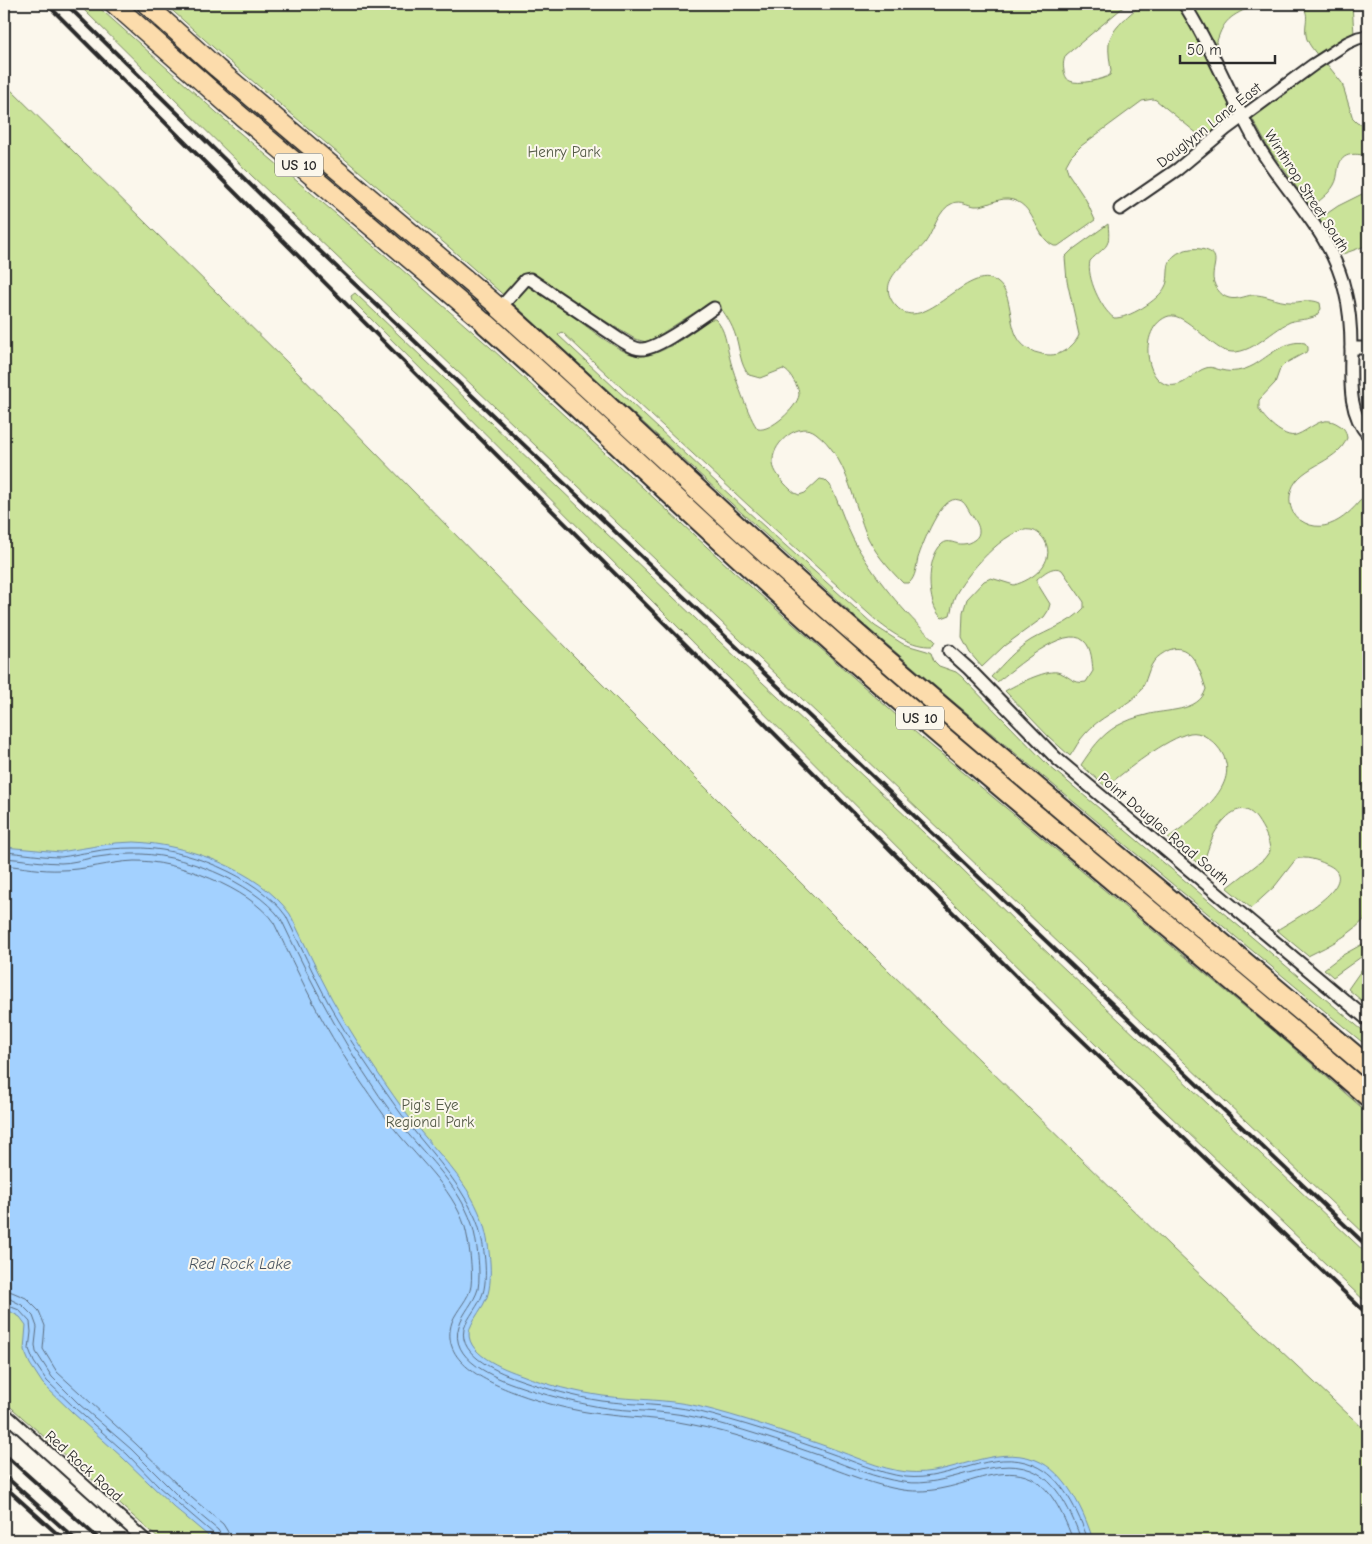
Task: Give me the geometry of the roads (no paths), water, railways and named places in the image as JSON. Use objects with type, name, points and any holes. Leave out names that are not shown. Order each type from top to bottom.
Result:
[{"type":"highway","name":"US 10","points":[[114,4],[227,104],[486,324],[750,568],[851,658],[1368,1096]]},
{"type":"highway","name":"US 10","points":[[146,4],[217,68],[500,308],[572,372],[751,540],[845,624],[1368,1067]]},
{"type":"street","name":"Winthrop Street South","points":[[1184,4],[1201,32],[1264,154],[1318,231],[1340,272],[1348,301],[1351,391],[1354,408],[1361,426],[1368,435]]},
{"type":"street","name":"Douglynn Lane East","points":[[1120,209],[1186,163],[1214,138],[1338,48],[1358,38],[1368,36]]},
{"type":"street","points":[[500,308],[525,280],[532,279],[619,339],[633,347],[643,349],[658,344],[714,308]]},
{"type":"street","points":[[1351,348],[1368,348]]},
{"type":"street","name":"Point Douglas Road South","points":[[949,651],[1056,758],[1368,1020]]},
{"type":"street","name":"Red Rock Road","points":[[4,1413],[145,1540]]},
{"type":"water","name":"Red Rock Lake","points":[[134,842],[176,848],[220,862],[260,884],[277,898],[290,914],[332,999],[357,1041],[413,1123],[447,1162],[475,1204],[487,1237],[490,1258],[490,1280],[487,1297],[470,1328],[469,1337],[472,1345],[486,1359],[541,1382],[572,1390],[603,1396],[674,1402],[714,1410],[780,1430],[877,1465],[907,1472],[940,1470],[1004,1455],[1036,1460],[1056,1473],[1065,1483],[1085,1517],[1093,1540],[213,1540],[174,1507],[43,1384],[30,1364],[24,1350],[26,1325],[20,1317],[4,1308],[4,847],[60,852],[115,843]]},
{"type":"railway","points":[[47,4],[1040,1000],[1368,1315]]},
{"type":"railway","points":[[66,4],[262,196],[1368,1247]]},
{"type":"railway","points":[[4,1454],[100,1540]]},
{"type":"railway","points":[[4,1475],[76,1540]]},
{"type":"railway","points":[[4,1486],[64,1540]]},
{"type":"park label","name":"Henry Park","points":[[564,152]]},
{"type":"park label","name":"Pig's Eye Regional Park","points":[[430,1114]]}]
